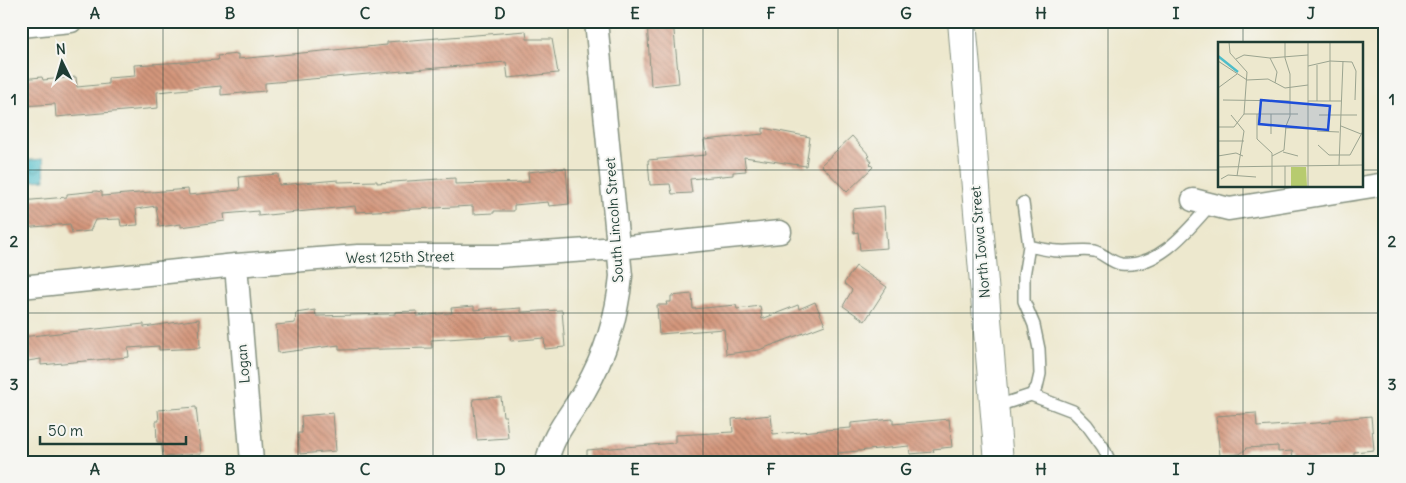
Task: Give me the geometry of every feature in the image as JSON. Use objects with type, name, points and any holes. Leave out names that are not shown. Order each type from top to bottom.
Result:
[{"type":"street","points":[[21,26],[71,21]]},
{"type":"street","name":"South Lincoln Street","points":[[547,462],[558,433],[584,393],[610,337],[618,302],[621,276],[596,21]]},
{"type":"street","name":"North Iowa Street","points":[[962,21],[999,462]]},
{"type":"street","points":[[1364,187],[1385,184]]},
{"type":"street","points":[[1202,202],[1229,208],[1359,188]]},
{"type":"street","name":"West 125th Street","points":[[21,287],[236,265],[358,256],[499,256],[618,248],[780,232]]},
{"type":"street","name":"Logan","points":[[236,265],[252,462]]},
{"type":"lane","points":[[1029,246],[1058,252],[1083,249],[1097,252],[1108,260],[1122,264],[1144,260],[1170,247],[1202,202]]},
{"type":"lane","points":[[994,407],[1031,395],[1037,387],[1040,374],[1039,349],[1034,325],[1024,301],[1024,276],[1029,246],[1023,203]]},
{"type":"lane","points":[[1031,395],[1073,412],[1087,425],[1104,447],[1110,462]]},
{"type":"water","points":[[43,159],[45,180],[21,182],[21,161]]},
{"type":"building","points":[[647,21],[673,21],[679,83],[651,86]]},
{"type":"building","points":[[526,31],[527,39],[552,39],[558,73],[508,78],[506,62],[265,83],[265,91],[221,95],[221,86],[157,92],[158,108],[56,117],[55,104],[21,106],[21,79],[42,77],[43,80],[76,77],[77,87],[108,84],[108,78],[135,76],[134,65],[218,60],[217,56],[238,54],[238,59],[387,45],[387,42]]},
{"type":"building","points":[[763,128],[810,137],[806,166],[744,157],[746,171],[733,172],[733,175],[690,179],[692,193],[672,194],[670,184],[650,185],[648,160],[706,155],[704,140],[763,134]]},
{"type":"building","points":[[852,136],[870,156],[868,157],[873,167],[847,192],[821,165]]},
{"type":"building","points":[[566,168],[569,204],[549,206],[548,202],[514,205],[514,211],[473,214],[473,206],[356,212],[355,206],[258,216],[258,211],[224,214],[225,221],[181,227],[181,224],[159,227],[156,206],[136,209],[138,225],[121,226],[120,219],[95,220],[90,231],[72,233],[70,224],[21,228],[21,201],[67,197],[67,194],[96,191],[102,192],[102,196],[188,189],[189,195],[240,190],[239,177],[278,174],[279,185],[338,180],[338,182],[377,181],[377,183],[455,178],[455,184],[529,182],[528,172]]},
{"type":"building","points":[[884,206],[887,248],[860,250],[858,232],[854,233],[852,209]]},
{"type":"building","points":[[856,266],[887,287],[865,321],[843,306],[852,290],[844,283]]},
{"type":"building","points":[[692,294],[693,309],[736,305],[737,309],[760,306],[762,319],[798,305],[799,309],[815,302],[825,325],[759,350],[726,354],[724,329],[659,334],[657,305],[667,305],[666,302],[671,302],[671,296]]},
{"type":"building","points":[[474,306],[474,310],[521,308],[521,312],[562,310],[565,347],[545,349],[544,338],[511,341],[510,335],[431,340],[432,348],[339,350],[339,345],[278,353],[276,325],[295,323],[296,313],[315,310],[316,316],[395,314],[395,312],[417,311],[417,316],[452,313],[451,308]]},
{"type":"building","points":[[199,319],[200,348],[159,350],[159,346],[128,348],[129,357],[41,365],[41,359],[21,362],[21,337],[144,324],[144,327]]},
{"type":"building","points":[[501,397],[503,416],[506,416],[508,438],[477,440],[473,399]]},
{"type":"building","points":[[196,407],[201,454],[163,457],[161,442],[157,442],[156,421],[159,421],[158,410]]},
{"type":"building","points":[[333,413],[336,451],[300,454],[298,433],[302,433],[301,416]]},
{"type":"building","points":[[1256,413],[1257,427],[1331,422],[1331,420],[1371,416],[1374,450],[1354,452],[1354,458],[1293,460],[1292,451],[1278,452],[1278,446],[1247,448],[1240,454],[1220,456],[1216,416]]},
{"type":"building","points":[[771,415],[773,434],[851,428],[851,423],[893,419],[893,424],[949,419],[952,447],[933,449],[934,452],[910,454],[909,446],[838,453],[839,457],[819,458],[819,462],[796,462],[796,459],[775,462],[760,462],[760,460],[736,462],[587,462],[587,450],[675,443],[675,435],[733,432],[732,419]]}]
